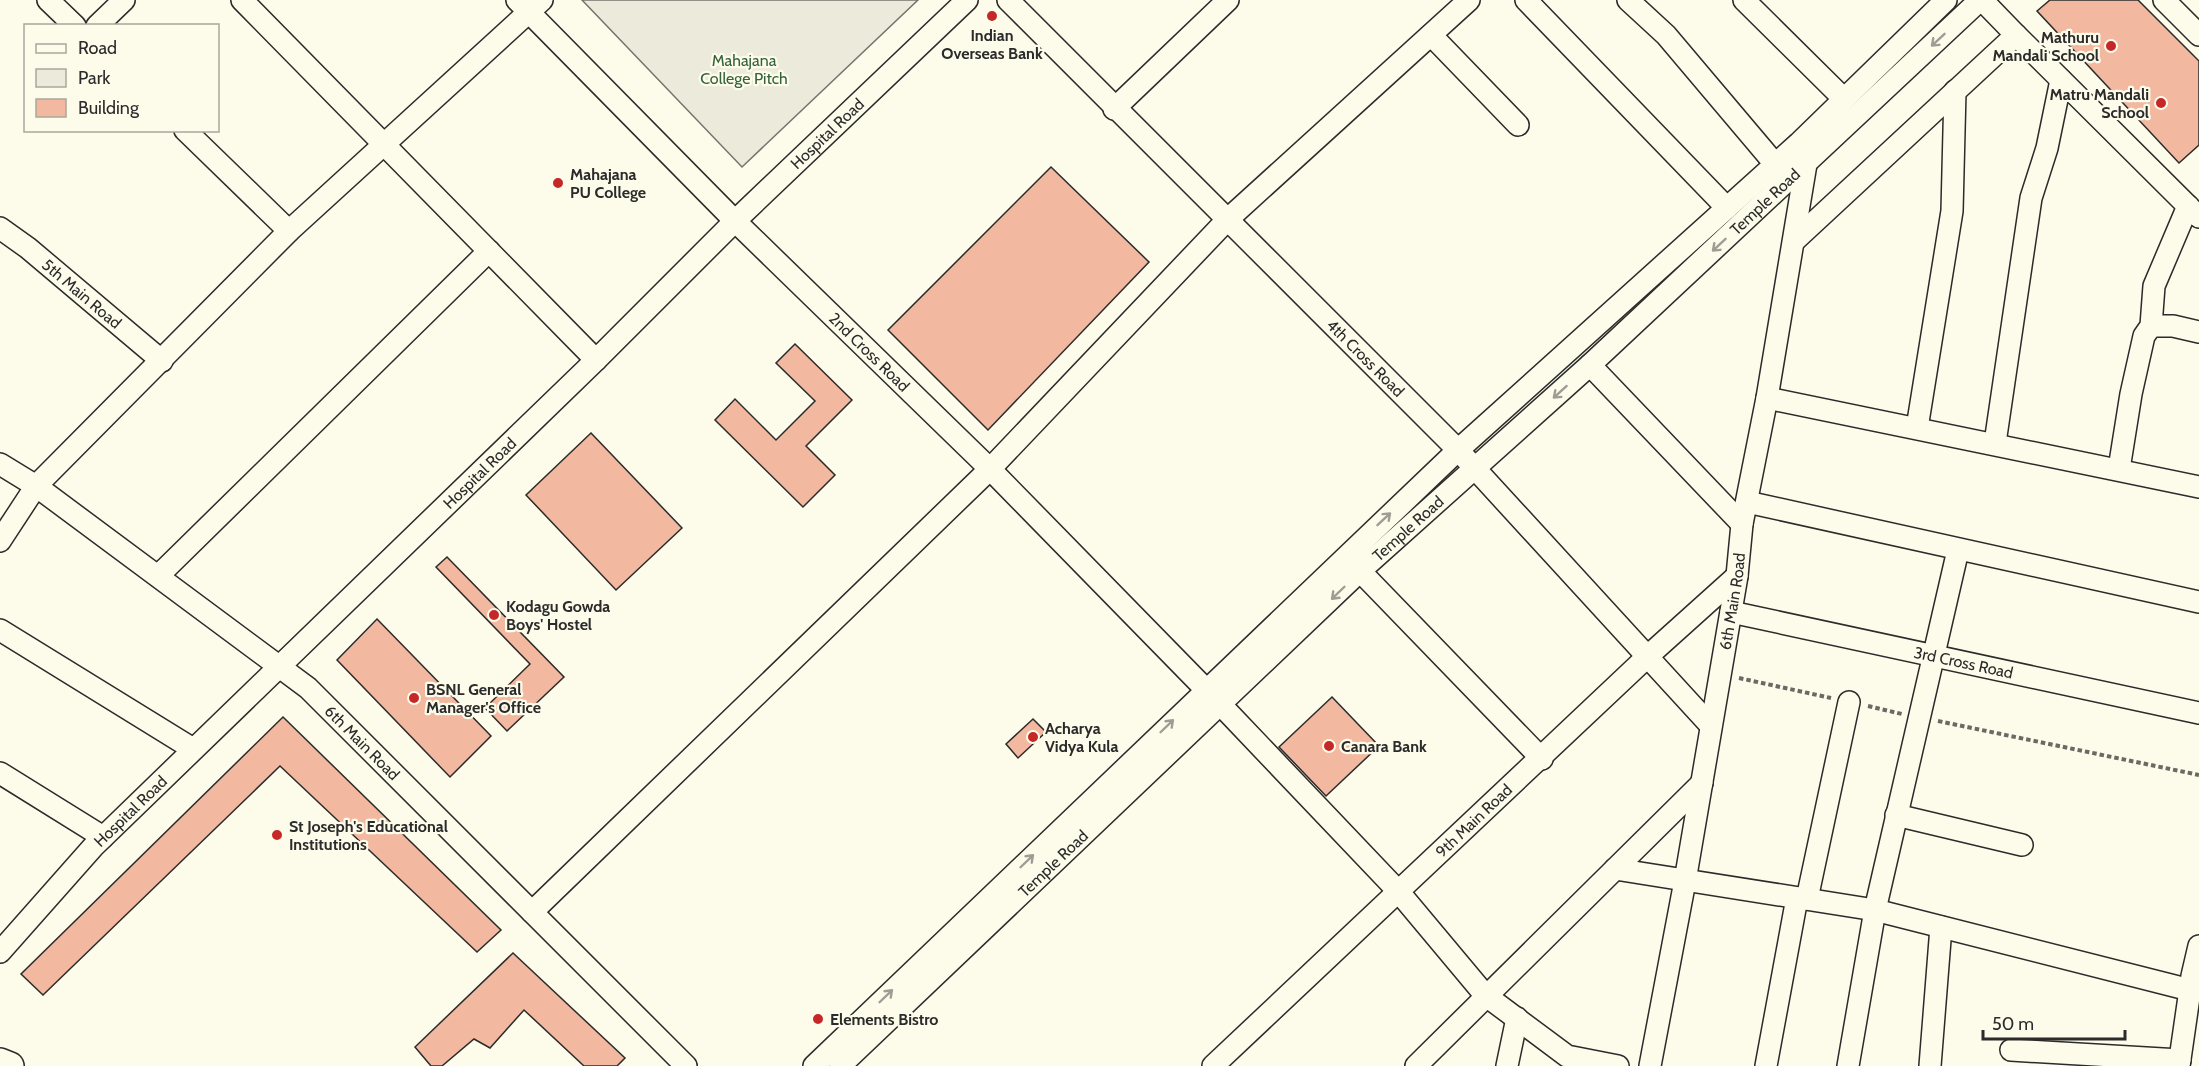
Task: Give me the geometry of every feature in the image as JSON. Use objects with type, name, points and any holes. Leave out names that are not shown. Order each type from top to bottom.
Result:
[{"type":"main road","points":[[0,1062],[10,1066]]},
{"type":"street","points":[[48,0],[73,24]]},
{"type":"street","points":[[99,24],[124,0]]},
{"type":"street","points":[[242,0],[596,360]]},
{"type":"street","name":"Hospital Road","points":[[0,952],[103,837],[596,360],[735,221],[967,0]]},
{"type":"street","name":"4th Cross Road","points":[[1008,0],[1114,109],[1458,450],[1711,726]]},
{"type":"street","points":[[1114,109],[1228,0]]},
{"type":"street","points":[[532,912],[990,468],[1227,220],[1469,0]]},
{"type":"street","points":[[1526,0],[1727,208]]},
{"type":"street","points":[[1628,0],[1666,35],[1775,164]]},
{"type":"street","points":[[1744,0],[1844,99]]},
{"type":"street","name":"Temple Road","points":[[814,1066],[1458,450],[1809,133],[1946,0]]},
{"type":"street","points":[[2164,0],[2199,36]]},
{"type":"street","points":[[1974,2],[2016,35],[2193,212],[2154,286],[2151,326],[2144,336],[2131,394],[2119,470]]},
{"type":"street","name":"Temple Road","points":[[840,1066],[1360,571],[1590,365],[1807,163],[1974,2]]},
{"type":"street","points":[[0,541],[36,486],[289,231],[384,144],[529,4]]},
{"type":"street","name":"2nd Cross Road","points":[[529,4],[735,221],[990,468],[1221,705],[1398,891],[1485,995],[1568,1056],[1618,1066]]},
{"type":"street","points":[[1431,35],[1518,124]]},
{"type":"street","points":[[1794,241],[2016,35]]},
{"type":"street","points":[[1995,443],[2031,198],[2047,148],[2061,80]]},
{"type":"street","points":[[1917,428],[1952,211],[1956,91]]},
{"type":"street","points":[[187,132],[289,231]]},
{"type":"street","name":"6th Main Road","points":[[1650,1066],[1702,783],[1737,576],[1742,524],[1767,398],[1807,163],[1809,133]]},
{"type":"street","name":"5th Main Road","points":[[0,228],[28,248],[162,361]]},
{"type":"street","points":[[158,576],[489,251]]},
{"type":"street","points":[[2151,326],[2173,326],[2199,332]]},
{"type":"street","points":[[1590,365],[1742,524]]},
{"type":"street","points":[[1767,398],[1995,443],[2199,487]]},
{"type":"street","name":"6th Main Road","points":[[0,464],[36,486],[308,688],[686,1066]]},
{"type":"street","points":[[1747,502],[2199,602]]},
{"type":"street","points":[[1848,1066],[1875,910],[1958,550]]},
{"type":"street","points":[[1360,571],[1542,759]]},
{"type":"street","name":"9th Main Road","points":[[1213,1066],[1542,759],[1648,656],[1737,576]]},
{"type":"street","name":"3rd Cross Road","points":[[1731,612],[2199,713]]},
{"type":"street","points":[[0,630],[194,749]]},
{"type":"street","points":[[1766,1066],[1802,899],[1849,702]]},
{"type":"street","points":[[0,773],[103,837]]},
{"type":"street","points":[[1416,1066],[1485,995],[1702,783]]},
{"type":"street","points":[[1896,815],[2022,845]]},
{"type":"street","points":[[1615,869],[1875,910],[2190,990]]},
{"type":"street","points":[[1930,1066],[1941,927]]},
{"type":"street","points":[[2011,1050],[2179,1063],[2199,948]]},
{"type":"street","points":[[1507,1066],[1517,1018]]},
{"type":"path","points":[[1720,674],[2199,775]]},
{"type":"green space","name":"Mahajana College Pitch","points":[[582,0],[918,0],[742,167]]},
{"type":"building","name":"Matru Mandali School","points":[[2050,0],[2138,0],[2199,61],[2199,145],[2179,163],[2037,11]]},
{"type":"building","points":[[1051,167],[1149,262],[988,430],[888,330]]},
{"type":"building","points":[[795,344],[852,400],[806,446],[835,475],[803,507],[715,420],[735,399],[776,440],[815,401],[776,363]]},
{"type":"building","points":[[591,433],[682,528],[616,590],[526,495]]},
{"type":"building","name":"Kodagu Gowda Boys' Hostel","points":[[447,557],[564,677],[507,731],[485,708],[530,664],[436,567]]},
{"type":"building","name":"BSNL General Manager's Office","points":[[377,619],[491,736],[450,777],[337,660]]},
{"type":"building","name":"Canara Bank","points":[[1332,697],[1379,746],[1326,796],[1279,747]]},
{"type":"building","points":[[283,717],[501,930],[477,952],[280,766],[43,995],[21,974]]},
{"type":"building","points":[[1033,719],[1046,732],[1018,758],[1006,744]]},
{"type":"building","points":[[513,953],[625,1058],[617,1066],[584,1066],[524,1010],[490,1048],[474,1039],[442,1066],[431,1066],[415,1047]]},
{"type":"place","name":"Indian Overseas Bank","points":[[992,16]]},
{"type":"place","name":"Mathuru Mandali School","points":[[2111,46]]},
{"type":"place","name":"Matru Mandali School","points":[[2161,103]]},
{"type":"place","name":"Mahajana PU College","points":[[558,183]]},
{"type":"place","name":"Kodagu Gowda Boys' Hostel","points":[[494,615]]},
{"type":"place","name":"BSNL General Manager's Office","points":[[414,698]]},
{"type":"place","name":"Acharya Vidya Kula","points":[[1033,737]]},
{"type":"place","name":"Canara Bank","points":[[1329,746]]},
{"type":"place","name":"St Joseph's Educational Institutions","points":[[277,835]]},
{"type":"place","name":"Elements Bistro","points":[[818,1019]]}]
